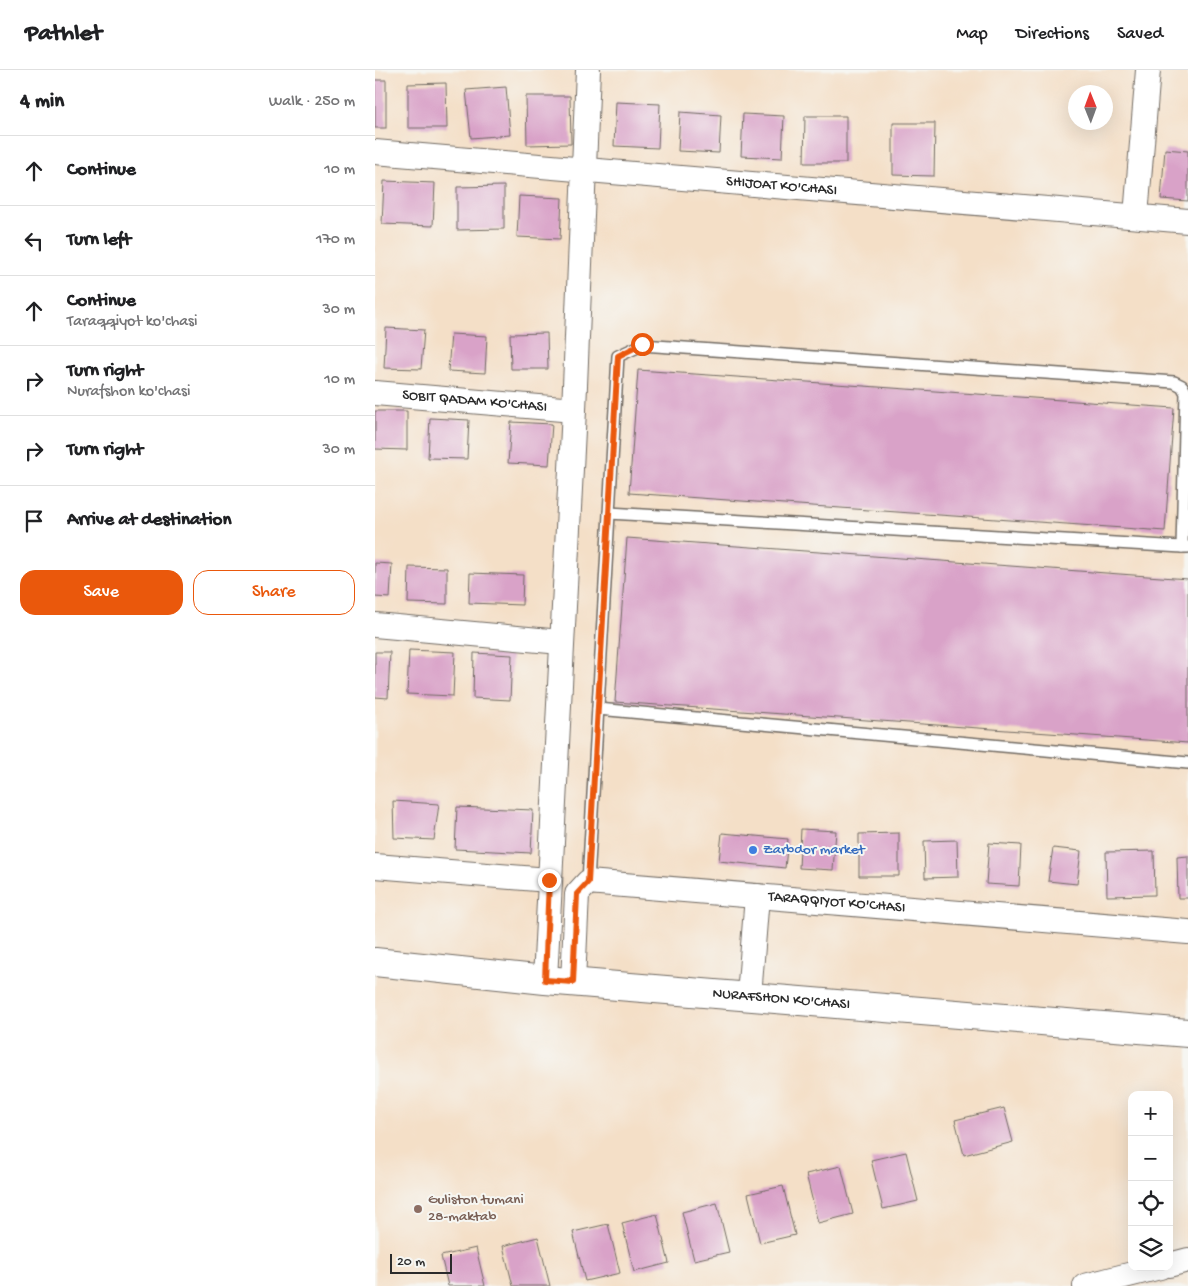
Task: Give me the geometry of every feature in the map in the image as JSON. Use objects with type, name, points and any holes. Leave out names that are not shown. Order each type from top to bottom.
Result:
[{"type":"street","points":[[545,980],[574,410],[588,70]]},
{"type":"street","points":[[1136,216],[1148,70]]},
{"type":"street","name":"SHIJOAT KO'CHASI","points":[[375,152],[1188,221]]},
{"type":"street","name":"SOBIT QADAM KO'CHASI","points":[[375,394],[574,410]]},
{"type":"street","points":[[375,625],[561,642]]},
{"type":"street","points":[[375,866],[549,880]]},
{"type":"street","points":[[573,982],[577,894],[588,882]]},
{"type":"street","name":"TARAQQIYOT KO'CHASI","points":[[588,882],[1188,932]]},
{"type":"street","points":[[749,996],[757,896]]},
{"type":"street","name":"NURAFSHON KO'CHASI","points":[[375,962],[545,980],[1188,1033]]},
{"type":"street","points":[[1173,1264],[1188,1260]]},
{"type":"street","points":[[1085,1286],[1144,1271]]},
{"type":"lane","points":[[588,882],[598,710],[609,513],[618,356],[642,344],[1174,382],[1183,386],[1186,393],[1185,547],[609,513]]},
{"type":"lane","points":[[598,710],[1188,763]]},
{"type":"building","points":[[375,80],[386,80],[386,128],[375,128]]},
{"type":"building","points":[[446,83],[447,128],[408,128],[408,84]]},
{"type":"building","points":[[506,87],[510,135],[471,138],[466,90]]},
{"type":"building","points":[[526,96],[570,96],[571,144],[527,145]]},
{"type":"building","points":[[616,102],[660,104],[658,148],[614,146]]},
{"type":"building","points":[[680,112],[721,115],[719,153],[678,151]]},
{"type":"building","points":[[743,114],[784,116],[782,158],[741,156]]},
{"type":"building","points":[[805,116],[846,116],[846,163],[804,163]]},
{"type":"building","points":[[893,123],[935,123],[934,176],[893,175]]},
{"type":"building","points":[[1165,149],[1188,151],[1188,201],[1161,199]]},
{"type":"building","points":[[384,181],[435,183],[433,226],[382,224]]},
{"type":"building","points":[[504,186],[504,229],[457,230],[457,187]]},
{"type":"building","points":[[519,196],[562,198],[560,239],[517,237]]},
{"type":"building","points":[[386,328],[424,330],[421,369],[384,368]]},
{"type":"building","points":[[547,333],[548,369],[511,369],[510,334]]},
{"type":"building","points":[[451,334],[487,336],[485,373],[448,371]]},
{"type":"building","points":[[638,370],[1174,408],[1165,531],[629,493]]},
{"type":"building","points":[[375,411],[407,411],[407,450],[375,449]]},
{"type":"building","points":[[430,418],[469,420],[467,459],[428,458]]},
{"type":"building","points":[[511,422],[552,424],[549,465],[508,463]]},
{"type":"building","points":[[627,538],[1188,579],[1188,743],[615,702]]},
{"type":"building","points":[[375,563],[392,564],[390,598],[375,597]]},
{"type":"building","points":[[409,567],[447,568],[447,604],[408,603]]},
{"type":"building","points":[[470,573],[523,575],[522,605],[469,603]]},
{"type":"building","points":[[409,650],[455,652],[453,696],[407,694]]},
{"type":"building","points":[[375,652],[390,652],[388,698],[375,697]]},
{"type":"building","points":[[474,653],[512,655],[510,700],[473,698]]},
{"type":"building","points":[[393,801],[439,804],[434,840],[394,838]]},
{"type":"building","points":[[457,807],[533,810],[531,853],[455,849]]},
{"type":"building","points":[[801,829],[836,831],[833,870],[799,868]]},
{"type":"building","name":"Zarbdor market","points":[[722,833],[788,839],[785,868],[719,861]]},
{"type":"building","points":[[899,833],[899,876],[859,876],[859,834]]},
{"type":"building","points":[[957,840],[958,877],[925,878],[924,841]]},
{"type":"building","points":[[989,843],[1021,845],[1019,886],[986,884]]},
{"type":"building","points":[[1053,848],[1081,851],[1077,884],[1048,881]]},
{"type":"building","points":[[1154,851],[1155,895],[1107,896],[1106,852]]},
{"type":"building","points":[[1188,856],[1188,898],[1178,898],[1177,857]]},
{"type":"building","points":[[1004,1108],[1013,1142],[964,1155],[955,1120]]},
{"type":"building","points":[[906,1152],[918,1201],[883,1209],[871,1160]]},
{"type":"building","points":[[841,1166],[853,1214],[818,1223],[806,1174]]},
{"type":"building","points":[[783,1186],[795,1235],[760,1243],[748,1194]]},
{"type":"building","points":[[717,1203],[729,1252],[694,1260],[682,1212]]},
{"type":"building","points":[[657,1214],[669,1263],[634,1272],[622,1223]]},
{"type":"building","points":[[608,1224],[620,1273],[585,1281],[573,1232]]},
{"type":"building","points":[[538,1237],[550,1286],[513,1286],[503,1246]]},
{"type":"building","points":[[476,1248],[485,1286],[448,1286],[441,1256]]},
{"type":"place","name":"Zarbdor market","points":[[753,850]]},
{"type":"place","name":"Guliston tumani 28-maktab","points":[[418,1209]]},
{"type":"route","points":[[549,880],[545,980],[573,982],[577,894],[588,882],[618,356],[642,344]]}]
